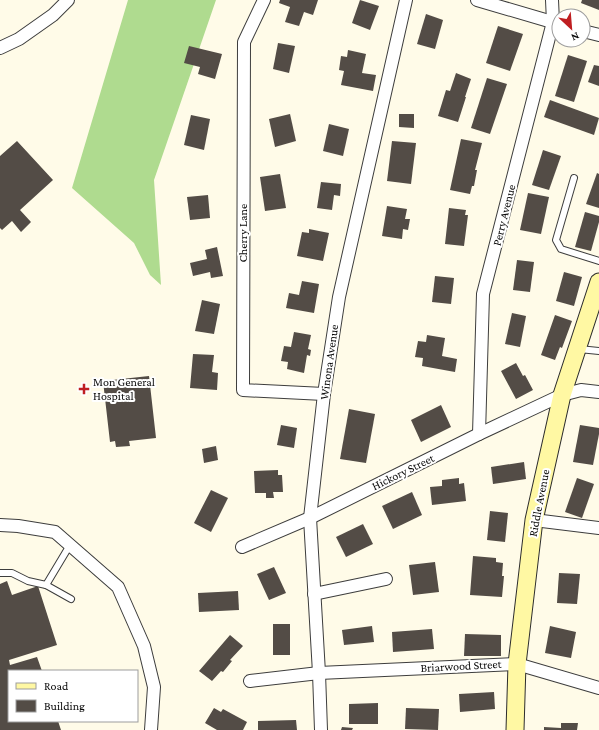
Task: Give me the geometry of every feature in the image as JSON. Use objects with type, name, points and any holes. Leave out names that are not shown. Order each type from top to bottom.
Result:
[{"type":"street","points":[[0,48],[19,39],[53,16],[68,0]]},
{"type":"street","name":"Cherry Lane","points":[[264,0],[244,42],[243,390],[324,394]]},
{"type":"street","name":"Winona Avenue","points":[[321,730],[310,518],[324,394],[339,297],[406,0]]},
{"type":"street","points":[[477,0],[551,22]]},
{"type":"street","points":[[0,39],[19,39]]},
{"type":"street","name":"Perry Avenue","points":[[479,434],[484,294],[551,42]]},
{"type":"street","name":"Riddle Avenue","points":[[515,730],[517,664],[534,520],[562,395],[599,282]]},
{"type":"street","name":"Hickory Street","points":[[242,547],[310,518],[479,434],[562,395],[581,390],[599,392]]},
{"type":"street","points":[[534,520],[599,528]]},
{"type":"street","points":[[0,525],[18,526],[55,532],[118,587],[144,646],[154,687],[151,730]]},
{"type":"street","points":[[314,594],[386,579]]},
{"type":"street","name":"Briarwood Street","points":[[250,681],[319,673],[517,664],[599,688]]},
{"type":"lane","points":[[574,178],[556,240],[561,249],[599,261]]},
{"type":"lane","points":[[577,349],[599,351]]},
{"type":"lane","points":[[46,585],[70,545]]},
{"type":"lane","points":[[0,573],[12,573],[28,581],[46,585],[71,599]]},
{"type":"green space","points":[[128,0],[216,0],[154,180],[161,285],[150,275],[134,243],[72,188]]},
{"type":"building","points":[[280,0],[318,0],[313,15],[304,12],[299,26],[285,22],[290,7],[279,3]]},
{"type":"building","points":[[360,0],[379,6],[370,30],[352,23]]},
{"type":"building","points":[[582,0],[599,0],[599,10],[581,3]]},
{"type":"building","points":[[426,14],[443,20],[435,49],[417,44]]},
{"type":"building","points":[[498,26],[523,34],[510,71],[486,63]]},
{"type":"building","points":[[278,43],[295,46],[289,73],[273,69]]},
{"type":"building","points":[[189,46],[222,54],[215,79],[198,74],[200,67],[184,63]]},
{"type":"building","points":[[348,50],[366,54],[362,73],[376,75],[373,91],[341,85],[344,71],[339,70],[341,56],[347,57]]},
{"type":"building","points":[[568,55],[587,61],[574,102],[555,96]]},
{"type":"building","points":[[594,65],[599,66],[599,86],[588,82]]},
{"type":"building","points":[[456,73],[471,79],[458,122],[438,116],[446,90],[450,91]]},
{"type":"building","points":[[487,78],[507,84],[490,134],[471,128]]},
{"type":"building","points":[[550,100],[599,118],[594,135],[544,117]]},
{"type":"building","points":[[290,114],[296,141],[275,147],[269,119]]},
{"type":"building","points":[[399,114],[414,114],[414,128],[399,127]]},
{"type":"building","points":[[191,115],[210,119],[204,150],[184,145]]},
{"type":"building","points":[[329,124],[349,129],[343,156],[323,151]]},
{"type":"building","points":[[461,139],[482,143],[475,170],[477,170],[474,186],[472,186],[470,194],[450,190]]},
{"type":"building","points":[[17,141],[53,180],[20,210],[31,222],[21,232],[12,221],[2,230],[0,228],[0,156]]},
{"type":"building","points":[[392,141],[416,143],[411,184],[387,181]]},
{"type":"building","points":[[543,150],[561,156],[549,190],[532,185]]},
{"type":"building","points":[[597,173],[599,174],[599,208],[586,204]]},
{"type":"building","points":[[280,174],[286,208],[265,211],[260,177]]},
{"type":"building","points":[[321,182],[341,184],[340,196],[334,195],[332,210],[317,208]]},
{"type":"building","points":[[528,193],[549,197],[541,234],[520,230]]},
{"type":"building","points":[[208,195],[210,218],[190,220],[187,197]]},
{"type":"building","points":[[387,206],[407,209],[405,219],[410,219],[408,230],[403,229],[402,239],[382,236]]},
{"type":"building","points":[[449,208],[466,210],[465,215],[468,215],[464,246],[445,244]]},
{"type":"building","points":[[585,212],[599,216],[599,222],[591,251],[575,247]]},
{"type":"building","points":[[309,229],[329,233],[323,261],[297,256],[302,232],[309,233]]},
{"type":"building","points":[[217,247],[223,276],[211,278],[210,272],[193,276],[190,263],[207,259],[205,250]]},
{"type":"building","points":[[517,260],[534,262],[530,292],[513,290]]},
{"type":"building","points":[[564,272],[582,277],[574,306],[556,301]]},
{"type":"building","points":[[435,276],[454,278],[451,304],[432,302]]},
{"type":"building","points":[[302,281],[319,284],[314,313],[286,308],[289,293],[299,295]]},
{"type":"building","points":[[202,300],[220,304],[214,334],[195,331]]},
{"type":"building","points":[[512,313],[526,316],[520,347],[505,344]]},
{"type":"building","points":[[555,315],[572,321],[562,348],[560,347],[555,360],[541,355]]},
{"type":"building","points":[[294,332],[311,335],[308,349],[311,350],[310,356],[307,355],[304,373],[287,369],[288,362],[281,361],[284,346],[291,347]]},
{"type":"building","points":[[427,335],[445,338],[442,356],[457,359],[455,372],[422,366],[423,358],[415,357],[418,341],[426,342]]},
{"type":"building","points":[[193,354],[214,355],[212,372],[218,373],[217,390],[190,388]]},
{"type":"building","points":[[516,363],[523,376],[525,375],[533,390],[516,399],[501,371]]},
{"type":"building","points":[[149,376],[156,438],[129,441],[130,446],[116,447],[115,441],[110,442],[103,381]]},
{"type":"building","points":[[441,405],[451,427],[421,442],[411,420]]},
{"type":"building","points":[[349,409],[375,414],[366,463],[340,459]]},
{"type":"building","points":[[281,425],[297,428],[294,448],[277,445]]},
{"type":"building","points":[[580,425],[599,428],[593,465],[573,462]]},
{"type":"building","points":[[216,446],[218,460],[204,463],[202,449]]},
{"type":"building","points":[[524,462],[526,479],[493,484],[491,467]]},
{"type":"building","points":[[278,470],[278,475],[282,475],[283,492],[273,492],[274,498],[266,498],[266,493],[255,493],[254,471]]},
{"type":"building","points":[[459,478],[459,484],[464,483],[466,501],[432,505],[430,487],[442,486],[442,480]]},
{"type":"building","points":[[577,478],[594,484],[582,518],[565,512]]},
{"type":"building","points":[[211,490],[228,498],[211,532],[194,523]]},
{"type":"building","points":[[412,492],[422,515],[393,529],[382,506]]},
{"type":"building","points":[[490,511],[508,513],[505,542],[487,540]]},
{"type":"building","points":[[363,524],[373,544],[346,557],[336,537]]},
{"type":"building","points":[[473,556],[496,558],[496,562],[503,563],[502,576],[504,576],[502,597],[470,595]]},
{"type":"building","points":[[435,562],[439,592],[413,595],[409,565]]},
{"type":"building","points":[[274,567],[286,593],[269,600],[257,574]]},
{"type":"building","points":[[559,573],[580,574],[577,604],[557,603]]},
{"type":"building","points":[[7,581],[12,595],[38,586],[57,645],[9,660],[10,665],[37,657],[42,670],[8,670],[8,722],[58,722],[61,730],[0,730],[0,584]]},
{"type":"building","points":[[238,591],[239,610],[199,612],[198,593]]},
{"type":"building","points":[[273,624],[290,624],[290,655],[273,655]]},
{"type":"building","points":[[372,626],[374,642],[344,645],[342,630]]},
{"type":"building","points":[[550,626],[576,632],[571,658],[545,653]]},
{"type":"building","points":[[432,629],[434,649],[393,652],[392,632]]},
{"type":"building","points":[[465,634],[501,635],[501,656],[464,656]]},
{"type":"building","points":[[230,635],[243,646],[230,660],[232,661],[223,672],[221,671],[212,681],[199,671]]},
{"type":"building","points":[[494,692],[495,709],[460,712],[459,694]]},
{"type":"building","points":[[378,703],[378,724],[349,724],[349,704]]},
{"type":"building","points":[[214,708],[221,712],[223,709],[247,722],[243,730],[217,730],[205,723]]},
{"type":"building","points":[[406,708],[439,709],[438,730],[405,729]]},
{"type":"building","points":[[296,720],[297,730],[258,730],[258,721]]},
{"type":"building","points":[[561,723],[578,723],[577,730],[544,730],[544,727],[561,728]]},
{"type":"building","points":[[342,727],[353,728],[352,730],[341,730]]},
{"type":"place","name":"Mon General Hospital","points":[[84,389]]}]
